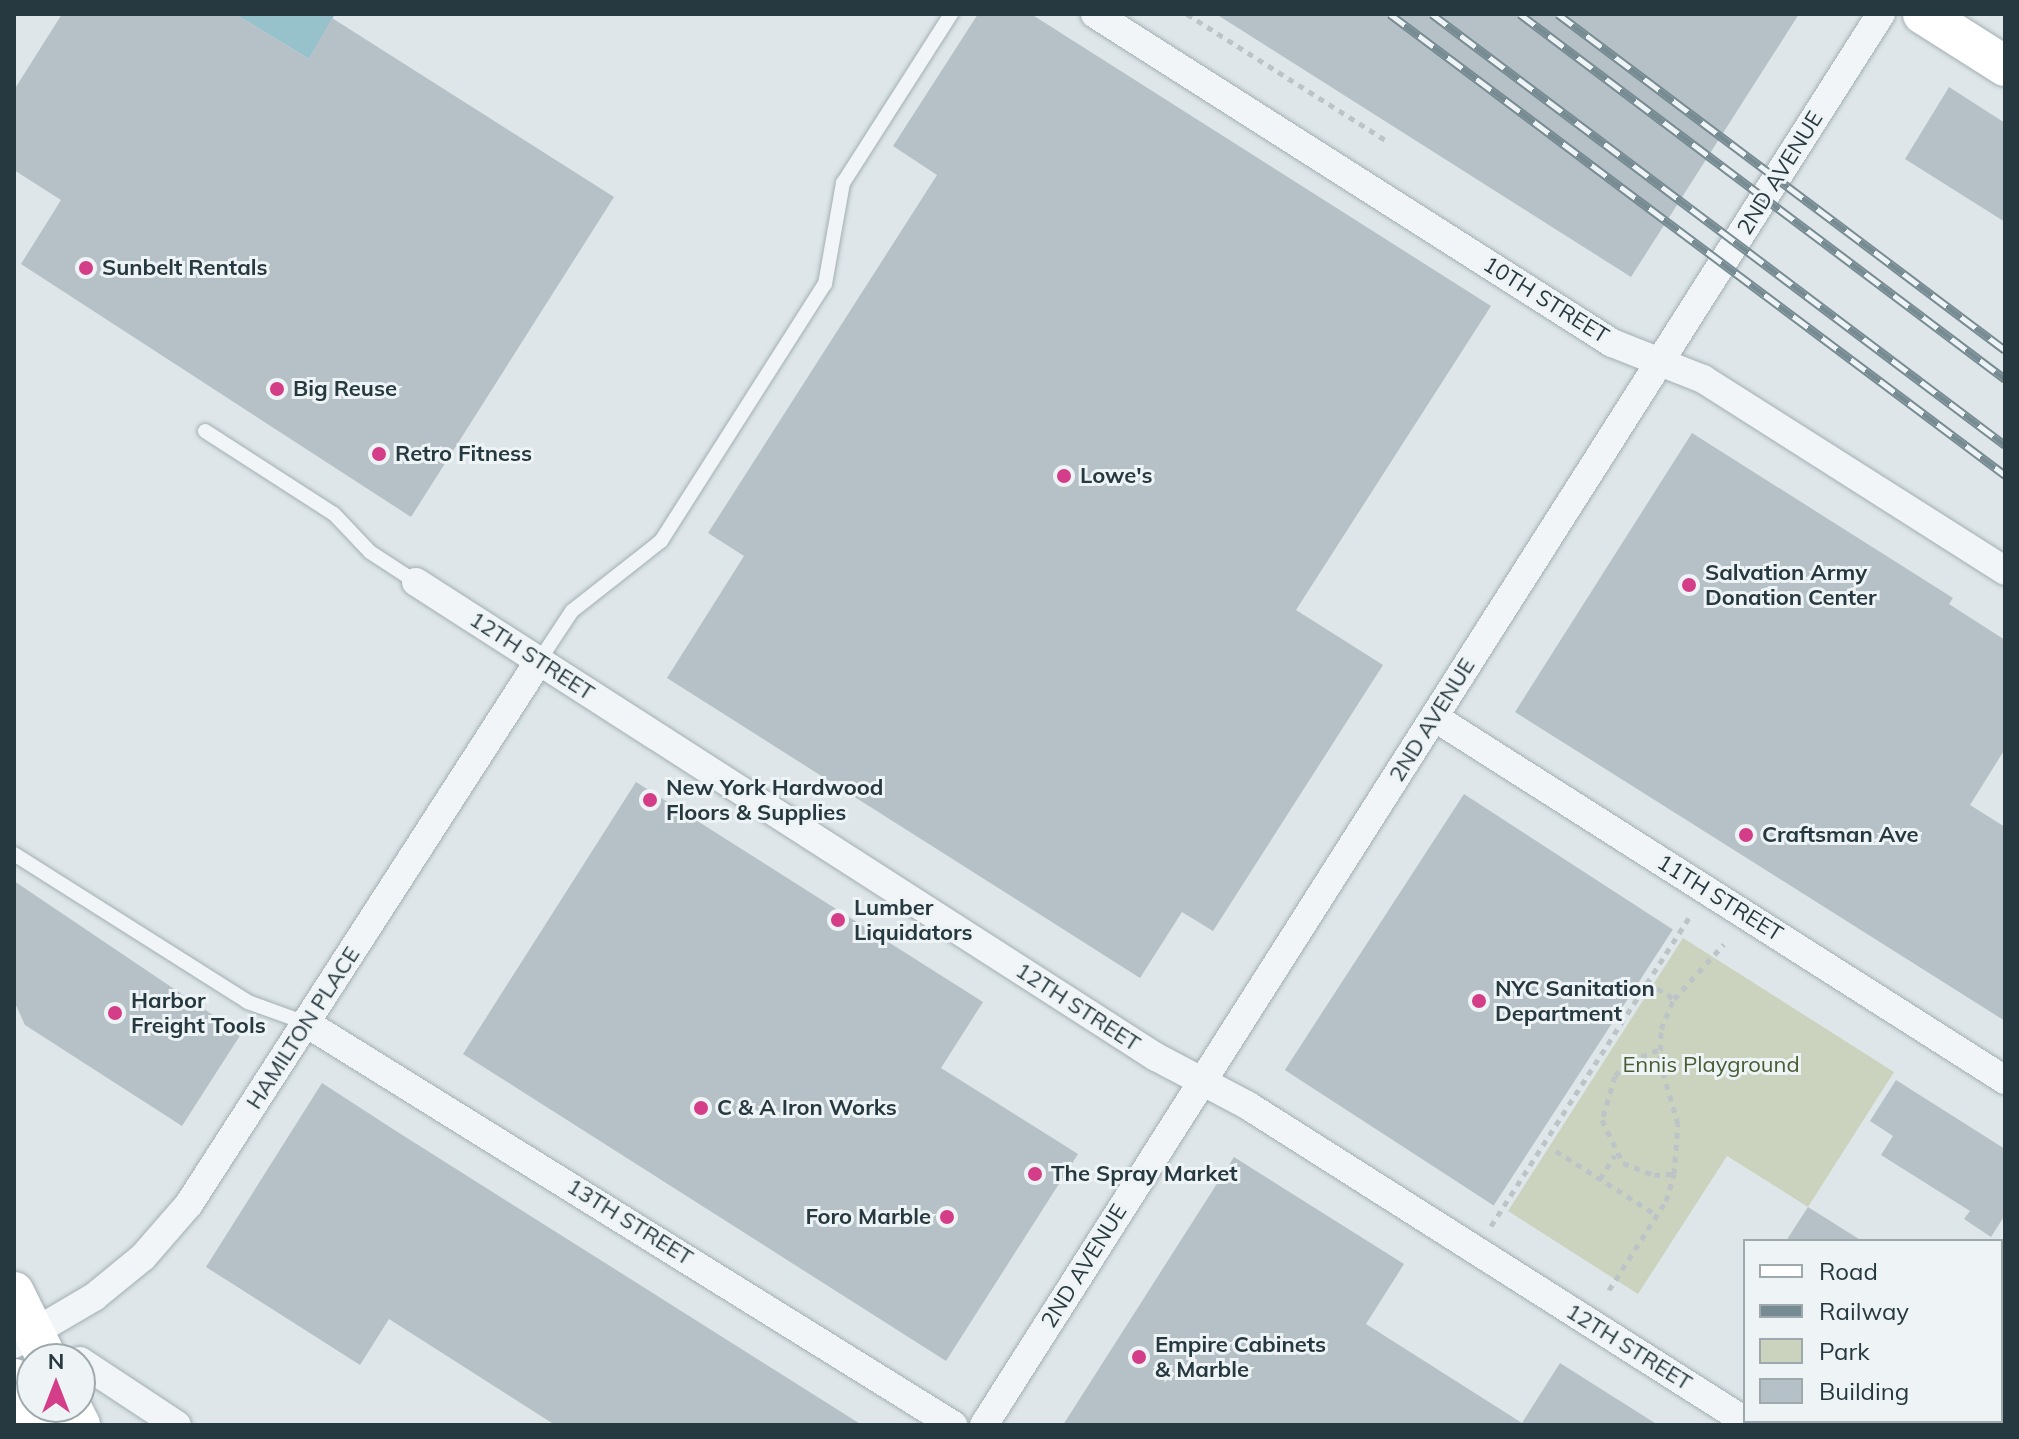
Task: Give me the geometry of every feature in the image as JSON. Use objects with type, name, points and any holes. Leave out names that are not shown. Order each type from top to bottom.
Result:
[{"type":"highway","points":[[14,1381],[35,1425]]},
{"type":"main road","points":[[1923,14],[2005,66]]},
{"type":"main road","points":[[14,1292],[31,1343]]},
{"type":"street","name":"10TH STREET","points":[[1095,14],[1612,343],[1703,379],[2005,571]]},
{"type":"street","name":"2ND AVENUE","points":[[984,1425],[1881,14]]},
{"type":"street","name":"12TH STREET","points":[[416,582],[1156,1057],[1202,1081],[1476,1250],[1743,1420]]},
{"type":"street","name":"HAMILTON PLACE","points":[[32,1343],[143,1257],[189,1204],[539,661]]},
{"type":"street","name":"11TH STREET","points":[[1434,717],[2005,1080]]},
{"type":"street","name":"13TH STREET","points":[[306,1023],[953,1425]]},
{"type":"street","points":[[96,1372],[177,1425]]},
{"type":"lane","points":[[539,661],[572,611],[661,541],[825,284],[843,183],[951,14]]},
{"type":"lane","points":[[205,431],[334,514],[370,552],[416,582]]},
{"type":"lane","points":[[14,854],[248,1002],[306,1023]]},
{"type":"path","points":[[1187,14],[1389,142]]},
{"type":"path","points":[[1476,1250],[1706,890]]},
{"type":"path","points":[[1609,1290],[1657,1215],[1674,1174],[1676,1104],[1658,1050],[1674,999],[1724,944]]},
{"type":"path","points":[[1647,982],[1674,999]]},
{"type":"path","points":[[1658,1050],[1627,1062],[1607,1090],[1602,1120],[1615,1155],[1637,1171],[1674,1174]]},
{"type":"path","points":[[1556,1151],[1657,1215]]},
{"type":"path","points":[[1600,1179],[1615,1155]]},
{"type":"green space","name":"Ennis Playground","points":[[1683,938],[1894,1072],[1808,1207],[1727,1156],[1638,1294],[1508,1211]]},
{"type":"water","points":[[235,14],[335,14],[309,59]]},
{"type":"building","points":[[62,14],[235,14],[309,59],[332,18],[614,197],[411,517],[21,264],[61,200],[14,170],[14,90]]},
{"type":"building","name":"Lowe's","points":[[978,14],[1031,14],[1491,306],[1296,610],[1383,665],[1213,931],[1182,912],[1140,978],[667,678],[744,556],[708,533],[937,175],[893,146]]},
{"type":"building","points":[[1216,14],[1799,14],[1631,277]]},
{"type":"building","points":[[1949,87],[2005,123],[2005,222],[1905,159]]},
{"type":"building","points":[[1692,433],[1953,598],[1949,604],[2005,640],[2005,749],[1970,805],[2005,827],[2005,1021],[1515,712]]},
{"type":"building","points":[[636,782],[983,1002],[941,1068],[1078,1154],[946,1361],[463,1054]]},
{"type":"building","name":"NYC Sanitation Department","points":[[1464,794],[1673,930],[1494,1206],[1285,1070]]},
{"type":"building","name":"Harbor Freight Tools","points":[[14,881],[241,1034],[182,1126],[25,1025],[14,1001]]},
{"type":"building","points":[[1896,1080],[2005,1149],[2005,1215],[1991,1237],[1964,1219],[1970,1211],[1881,1155],[1893,1136],[1870,1121]]},
{"type":"building","points":[[322,1083],[862,1425],[555,1425],[389,1319],[360,1365],[206,1267]]},
{"type":"building","points":[[1234,1157],[1404,1264],[1366,1324],[1522,1423],[1560,1363],[1658,1425],[1063,1425]]},
{"type":"building","points":[[1808,1207],[1859,1239],[1787,1239]]},
{"type":"railway","points":[[1390,14],[2005,475]]},
{"type":"railway","points":[[1432,14],[2005,445]]},
{"type":"railway","points":[[1520,14],[2005,379]]},
{"type":"railway","points":[[1558,14],[2005,350]]},
{"type":"place","name":"Sunbelt Rentals","points":[[86,268]]},
{"type":"place","name":"Big Reuse","points":[[277,389]]},
{"type":"place","name":"Retro Fitness","points":[[379,454]]},
{"type":"place","name":"Lowe's","points":[[1064,476]]},
{"type":"place","name":"Salvation Army Donation Center","points":[[1689,585]]},
{"type":"place","name":"New York Hardwood Floors & Supplies","points":[[650,800]]},
{"type":"place","name":"Craftsman Ave","points":[[1746,835]]},
{"type":"place","name":"Lumber Liquidators","points":[[838,920]]},
{"type":"place","name":"NYC Sanitation Department","points":[[1479,1001]]},
{"type":"place","name":"Harbor Freight Tools","points":[[115,1013]]},
{"type":"place","name":"C & A Iron Works","points":[[701,1108]]},
{"type":"place","name":"The Spray Market","points":[[1035,1174]]},
{"type":"place","name":"Foro Marble","points":[[947,1217]]},
{"type":"place","name":"Empire Cabinets & Marble","points":[[1139,1357]]}]
